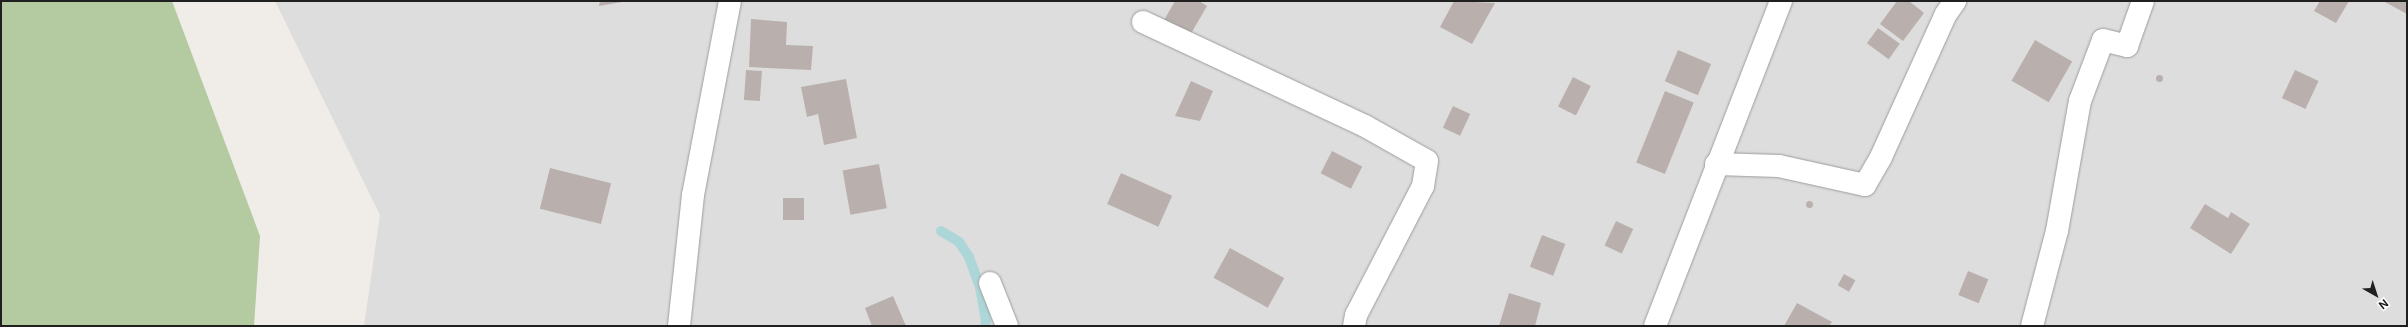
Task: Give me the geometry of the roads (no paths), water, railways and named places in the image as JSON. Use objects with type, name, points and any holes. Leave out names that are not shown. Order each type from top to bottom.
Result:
[{"type":"street","points":[[679,326],[693,195],[730,1]]},
{"type":"street","points":[[1655,326],[1716,164],[1781,1]]},
{"type":"street","points":[[1716,164],[1779,166],[1865,185],[1881,157],[1946,14],[1955,1]]},
{"type":"street","points":[[2032,326],[2057,231],[2080,101],[2103,40],[2127,46],[2143,1]]},
{"type":"street","points":[[1143,22],[1366,126],[1427,161],[1423,186],[1356,315],[1354,326]]},
{"type":"street","points":[[990,283],[1007,326]]},
{"type":"waterway","points":[[941,231],[959,242],[969,257],[980,287],[986,320],[985,326]]}]
